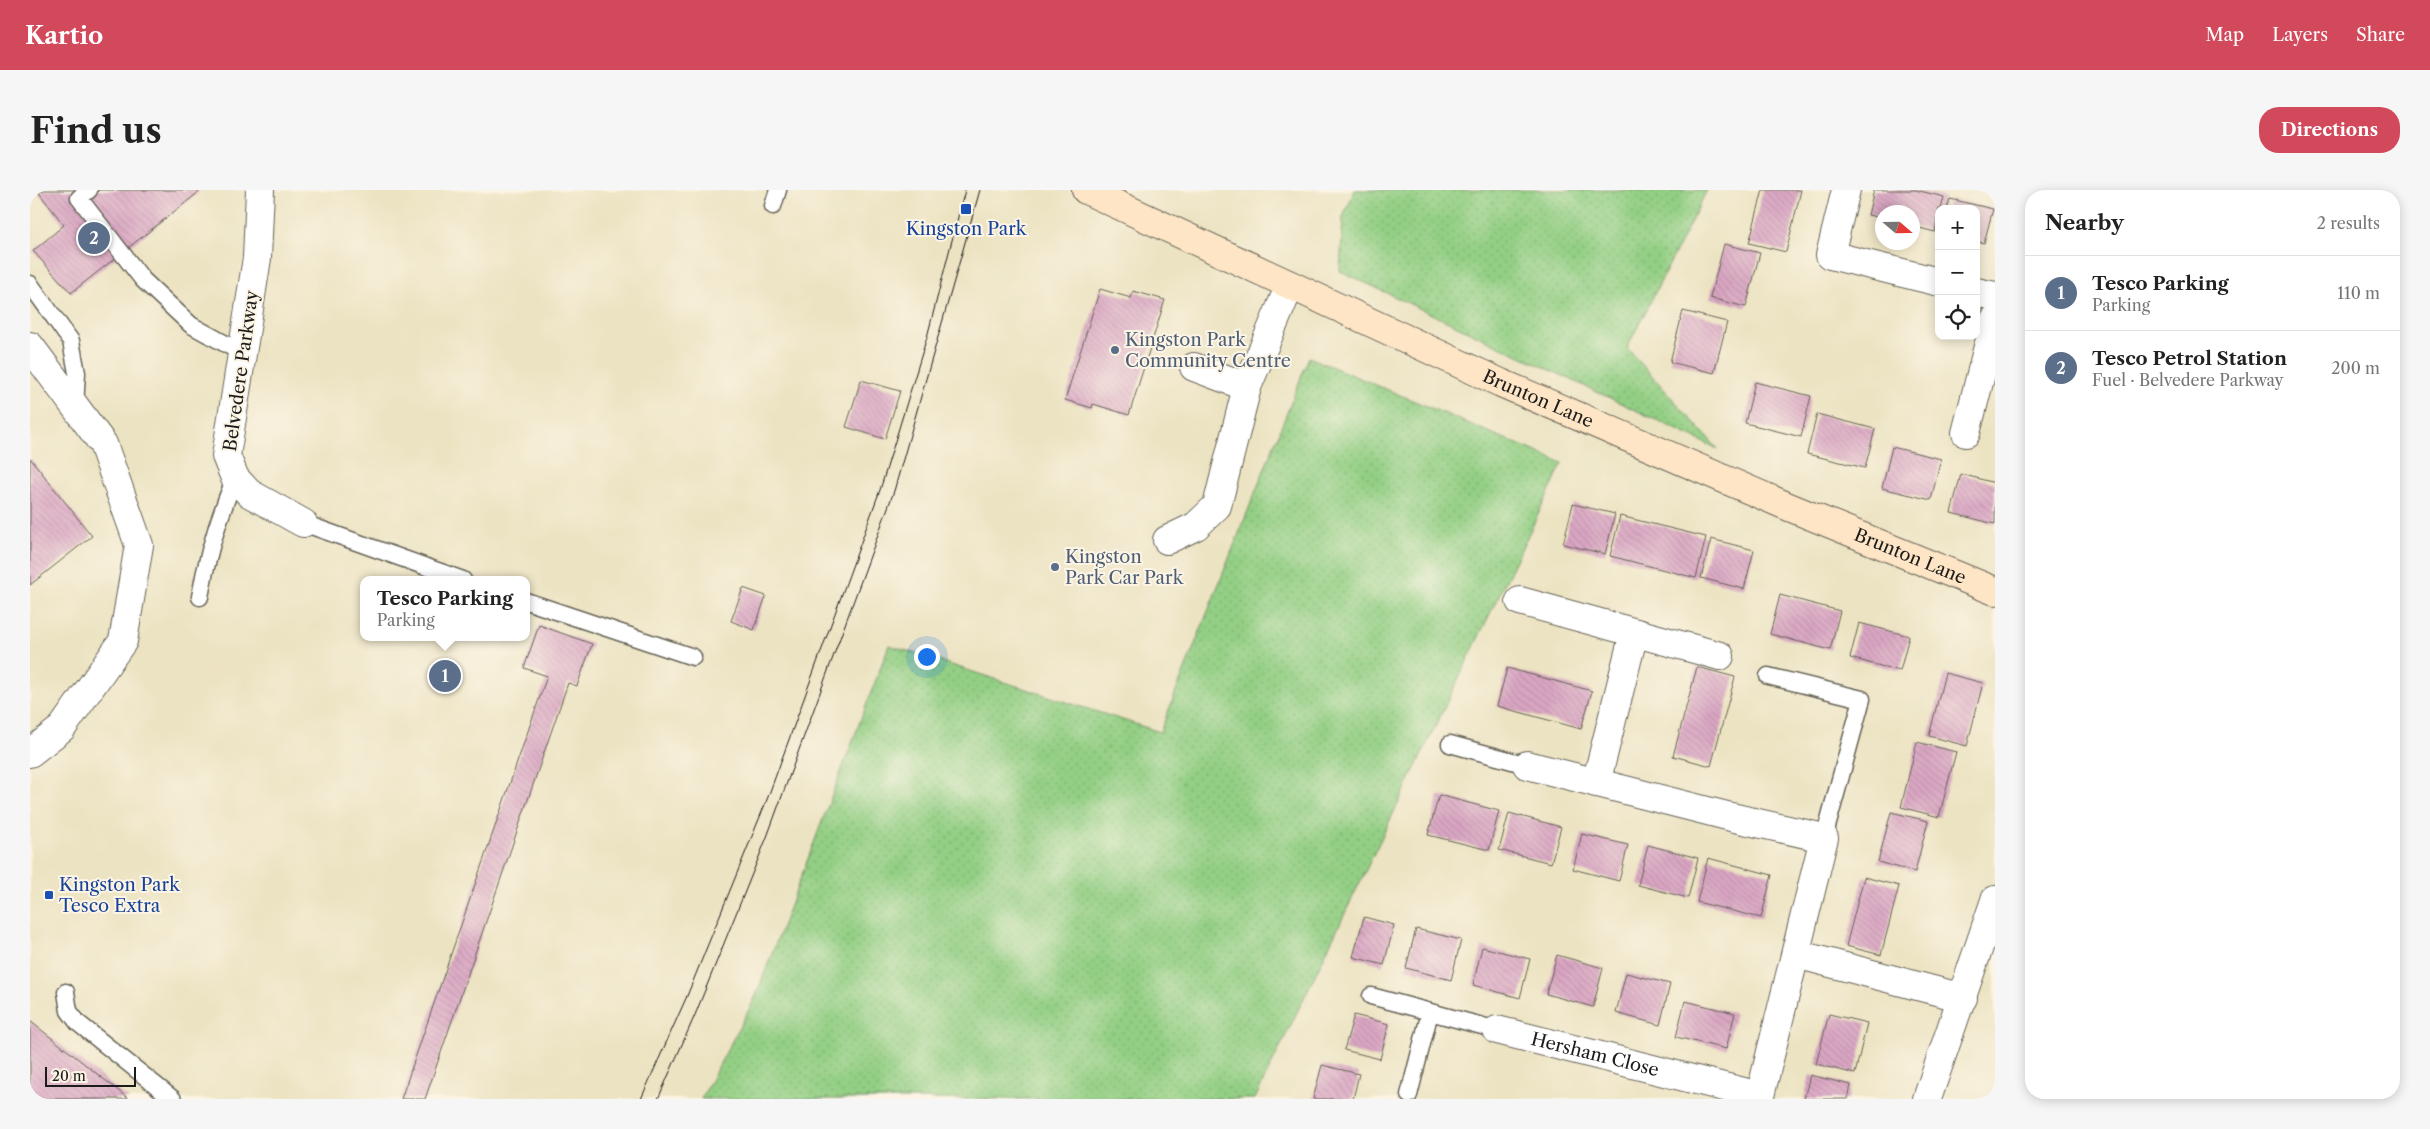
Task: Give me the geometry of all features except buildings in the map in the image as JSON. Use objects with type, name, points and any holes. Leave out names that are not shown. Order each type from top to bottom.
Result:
[{"type":"street","name":"Belvedere Parkway","points":[[260,190],[257,258],[244,354],[231,417],[226,456],[235,478],[249,493],[303,523]]},
{"type":"street","name":"Brunton Lane","points":[[1086,190],[1501,383],[1795,509],[1995,591]]},
{"type":"street","points":[[1846,190],[1830,255],[1935,281]]},
{"type":"street","points":[[1167,540],[1196,526],[1217,506],[1247,387],[1290,285]]},
{"type":"street","points":[[1980,293],[1995,296]]},
{"type":"street","points":[[1966,433],[1995,319]]},
{"type":"street","points":[[30,346],[103,444],[139,544],[123,641],[62,728],[30,753]]},
{"type":"street","points":[[1194,367],[1247,387]]},
{"type":"street","points":[[1520,601],[1720,656]]},
{"type":"street","points":[[1596,783],[1634,633]]},
{"type":"street","points":[[1527,765],[1824,838]]},
{"type":"street","name":"Hersham Close","points":[[1497,1030],[1760,1097],[1824,838]]},
{"type":"street","points":[[1927,1099],[1995,900]]},
{"type":"street","points":[[1796,954],[1963,998]]},
{"type":"lane","points":[[89,190],[79,198],[143,280],[191,325],[244,354]]},
{"type":"lane","points":[[773,206],[778,190]]},
{"type":"lane","points":[[30,284],[71,341],[77,373],[75,406]]},
{"type":"lane","points":[[200,597],[208,555],[222,508],[235,478]]},
{"type":"lane","name":"Belvedere Parkway","points":[[303,523],[453,576]]},
{"type":"lane","points":[[530,602],[693,657]]},
{"type":"lane","name":"Hersham Close","points":[[1768,676],[1862,699],[1824,838]]},
{"type":"lane","points":[[1450,744],[1527,765]]},
{"type":"lane","points":[[66,992],[69,1011],[78,1023],[173,1099]]},
{"type":"lane","name":"Hersham Close","points":[[1372,996],[1497,1030]]},
{"type":"lane","points":[[1409,1095],[1430,1012]]},
{"type":"green space","points":[[1355,190],[1707,190],[1627,348],[1718,449],[1340,271],[1343,217]]},
{"type":"green space","points":[[1309,357],[1563,463],[1255,1099],[701,1099],[755,998],[889,645],[1160,732]]},
{"type":"tram line","points":[[641,1099],[687,996],[768,797],[880,490],[927,337],[965,190]]},
{"type":"tram line","points":[[658,1099],[695,1015],[767,837],[894,491],[980,190]]},
{"type":"place","name":"Kingston Park","points":[[966,209]]},
{"type":"place","name":"Tesco Petrol Station","points":[[94,238]]},
{"type":"place","name":"Kingston Park Community Centre","points":[[1115,350]]},
{"type":"place","name":"Kingston Park Car Park","points":[[1055,567]]},
{"type":"place","name":"Tesco Parking","points":[[445,676]]},
{"type":"place","name":"Kingston Park Tesco Extra","points":[[49,895]]}]
